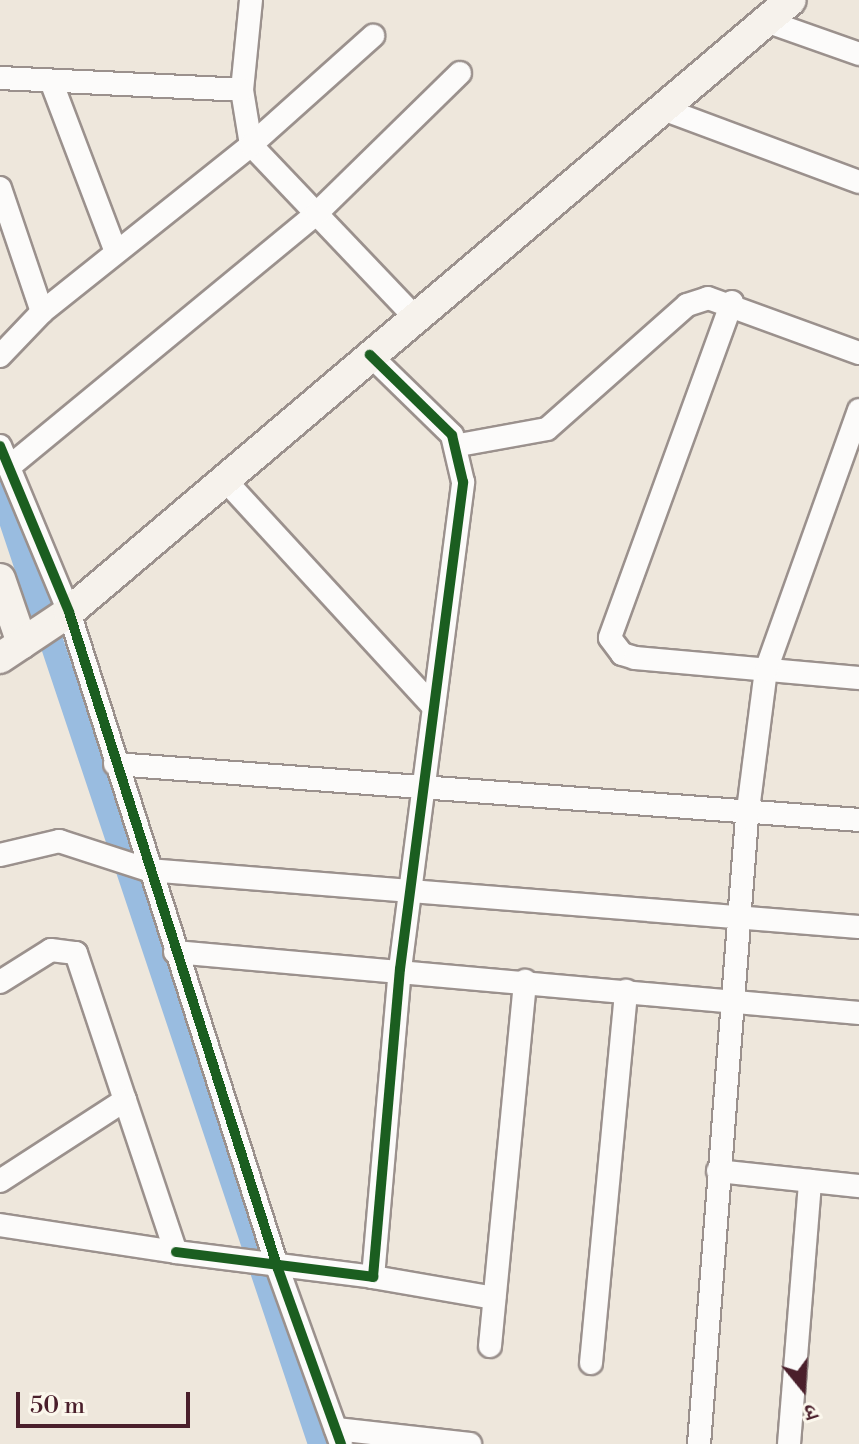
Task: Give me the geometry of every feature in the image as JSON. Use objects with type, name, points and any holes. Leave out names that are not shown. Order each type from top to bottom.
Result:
[{"type":"street","points":[[251,0],[242,90],[251,145],[415,317]]},
{"type":"street","points":[[0,579],[16,647],[65,615],[791,0]]},
{"type":"street","points":[[766,21],[859,54]]},
{"type":"street","points":[[0,356],[42,312],[114,247],[251,145],[373,36]]},
{"type":"street","points":[[460,73],[317,213],[4,456],[65,615],[278,1269],[339,1437],[470,1444]]},
{"type":"street","points":[[0,78],[242,90]]},
{"type":"street","points":[[51,81],[114,247]]},
{"type":"street","points":[[663,109],[859,182]]},
{"type":"street","points":[[0,188],[42,312]]},
{"type":"street","points":[[459,445],[547,429],[687,305],[708,298],[732,302],[859,353]]},
{"type":"street","points":[[732,302],[610,638],[622,654],[635,658],[859,678]]},
{"type":"street","points":[[370,355],[459,445],[463,482],[400,969],[373,1277]]},
{"type":"street","points":[[699,1444],[748,810],[766,670],[859,410]]},
{"type":"street","points":[[224,479],[433,706]]},
{"type":"street","points":[[115,764],[859,820]]},
{"type":"street","points":[[0,855],[59,841],[148,870],[859,927]]},
{"type":"street","points":[[0,982],[51,950],[76,953],[176,1252]]},
{"type":"street","points":[[175,952],[400,969],[859,1013]]},
{"type":"street","points":[[490,1346],[525,981]]},
{"type":"street","points":[[591,1363],[626,991]]},
{"type":"street","points":[[0,1181],[125,1100]]},
{"type":"street","points":[[718,1171],[859,1186]]},
{"type":"street","points":[[789,1444],[810,1181]]},
{"type":"street","points":[[0,1225],[278,1269],[373,1277],[494,1298]]},
{"type":"waterway","points":[[0,488],[320,1444]]},
{"type":"cycle path","points":[[176,1252],[373,1277],[400,969],[463,482],[452,435],[370,355]]},
{"type":"cycle path","points":[[0,446],[69,612],[278,1269],[341,1444]]}]
